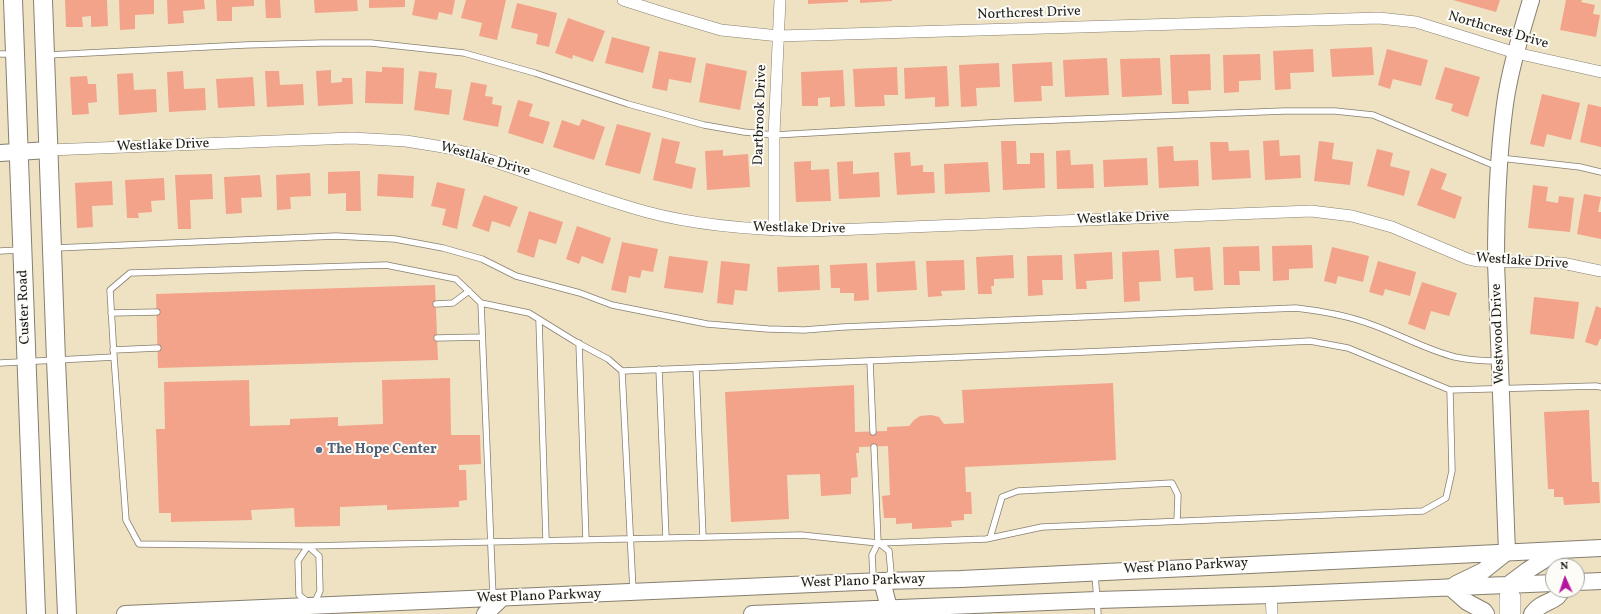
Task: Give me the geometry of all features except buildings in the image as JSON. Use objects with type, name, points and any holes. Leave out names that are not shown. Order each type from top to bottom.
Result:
[{"type":"main road","name":"Custer Road","points":[[13,0],[7,54],[18,152],[36,614]]},
{"type":"main road","name":"Custer Road","points":[[44,0],[56,360],[67,614]]},
{"type":"main road","name":"Westwood Drive","points":[[1507,552],[1496,262],[1496,215],[1499,162],[1505,103],[1516,53],[1531,0]]},
{"type":"main road","name":"Westlake Drive","points":[[0,153],[49,150]]},
{"type":"main road","name":"West Plano Parkway","points":[[124,614],[882,581],[961,579],[1601,548]]},
{"type":"main road","points":[[1475,554],[1491,566],[1508,585],[1528,570],[1561,550]]},
{"type":"main road","points":[[1486,614],[1484,611],[1467,602],[1450,587],[1491,566],[1507,552],[1528,570],[1545,581]]},
{"type":"main road","points":[[882,581],[888,608]]},
{"type":"main road","points":[[1585,582],[1601,581]]},
{"type":"main road","name":"West Plano Parkway","points":[[752,614],[888,608],[1097,607],[1271,595],[1545,583]]},
{"type":"main road","points":[[485,614],[497,598]]},
{"type":"main road","points":[[1532,614],[1545,602],[1556,598]]},
{"type":"street","name":"Northcrest Drive","points":[[623,0],[721,30],[779,36],[1379,18],[1416,22],[1516,53],[1601,72]]},
{"type":"street","name":"Dartbrook Drive","points":[[774,230],[774,135],[780,0]]},
{"type":"street","name":"Westlake Drive","points":[[49,150],[352,138],[406,141],[468,153],[648,212],[711,224],[774,230],[809,231],[1310,211],[1352,216],[1392,227],[1468,259],[1496,262],[1562,264],[1601,270]]},
{"type":"street","points":[[1505,614],[1505,597],[1508,585]]},
{"type":"street","points":[[1508,585],[1515,597],[1515,614]]},
{"type":"street","points":[[1271,595],[1272,614]]},
{"type":"lane","points":[[46,55],[253,45],[371,42],[464,53],[535,73],[628,104],[704,125],[744,132],[774,135],[1006,122],[1284,111],[1335,111],[1373,115],[1499,162],[1580,167],[1601,172]]},
{"type":"lane","points":[[52,249],[336,236],[395,239],[443,248],[482,259],[516,276],[580,293],[612,305],[707,324],[768,329],[804,330],[843,327],[1296,308],[1328,312],[1370,324],[1417,344],[1455,357],[1486,361],[1500,360]]},
{"type":"lane","points":[[0,251],[22,250]]},
{"type":"lane","points":[[1450,390],[1452,471],[1446,498],[1423,511],[1042,527],[990,538],[878,543],[802,535],[308,546],[139,544],[126,520],[110,290],[130,273],[386,265],[456,279],[481,303],[529,313],[608,359],[622,371],[1310,341],[1348,348],[1450,390],[1601,387]]},
{"type":"lane","points":[[436,304],[453,303],[468,291]]},
{"type":"lane","points":[[481,303],[491,542],[497,598]]},
{"type":"lane","points":[[111,313],[157,312]]},
{"type":"lane","points":[[539,320],[546,540]]},
{"type":"lane","points":[[437,338],[482,337]]},
{"type":"lane","points":[[579,343],[586,540]]},
{"type":"lane","points":[[113,350],[158,348]]},
{"type":"lane","points":[[0,363],[114,357]]},
{"type":"lane","points":[[870,361],[873,432]]},
{"type":"lane","points":[[696,368],[703,537]]},
{"type":"lane","points":[[659,370],[666,538]]},
{"type":"lane","points":[[622,371],[633,593]]},
{"type":"lane","points":[[874,447],[878,543],[872,555],[873,575],[882,581],[891,572],[889,551],[878,543]]},
{"type":"lane","points":[[990,538],[1002,497],[1018,491],[1172,483],[1178,495],[1177,521]]},
{"type":"lane","points":[[308,546],[319,556],[320,590],[313,606],[299,595],[298,561],[308,546]]},
{"type":"lane","points":[[1094,572],[1097,607]]},
{"type":"place","name":"The Hope Center","points":[[319,450]]}]
